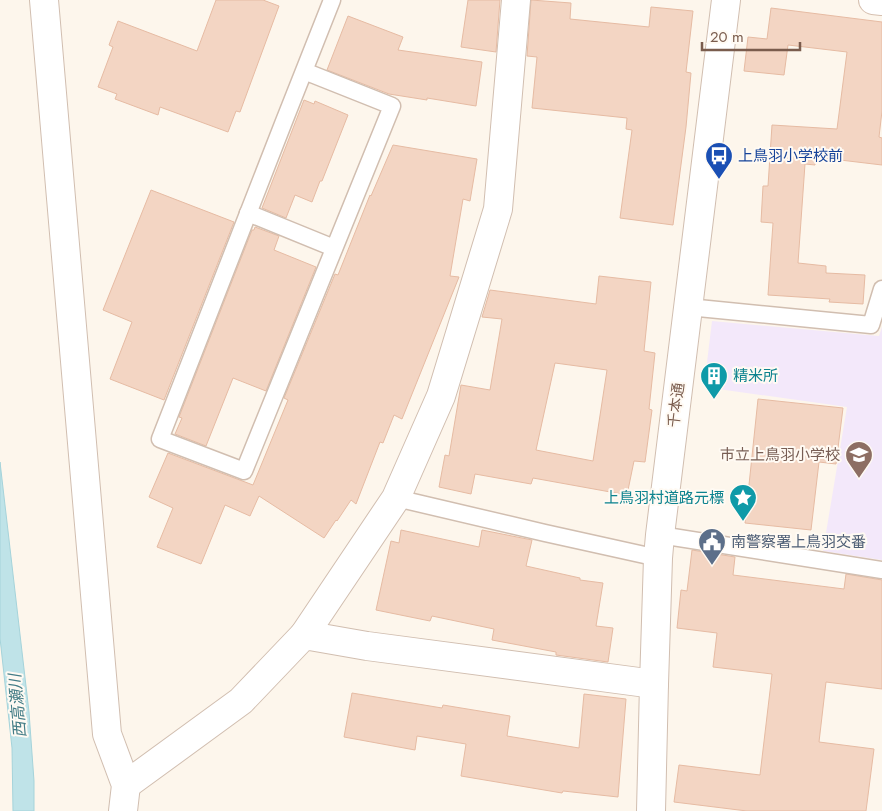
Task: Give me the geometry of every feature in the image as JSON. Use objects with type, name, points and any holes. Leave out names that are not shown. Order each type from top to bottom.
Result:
[{"type":"street","points":[[44,0],[107,734],[125,798],[241,701],[304,635],[396,498],[442,396],[498,210],[516,0]]},
{"type":"street","name":"千本通","points":[[651,811],[659,547],[726,0]]},
{"type":"street","points":[[873,0],[882,1]]},
{"type":"street","points":[[304,635],[367,646],[654,684]]},
{"type":"lane","points":[[304,71],[392,106],[244,471],[160,438],[248,213],[304,71],[332,0]]},
{"type":"lane","points":[[248,213],[334,248]]},
{"type":"lane","points":[[688,307],[872,325],[882,289]]},
{"type":"lane","points":[[396,498],[545,533],[882,570]]},
{"type":"shaded area","name":"市立上鳥羽小学校","points":[[712,321],[879,336],[882,327],[882,560],[823,551],[847,407],[704,387]]},
{"type":"water","name":"西高瀬川","points":[[0,462],[29,712],[34,781],[34,811],[13,811],[12,748],[0,638]]},
{"type":"building","points":[[216,0],[263,0],[279,6],[240,112],[236,111],[228,132],[160,107],[158,115],[115,99],[117,94],[98,87],[113,47],[109,45],[118,21],[197,51]]},
{"type":"building","points":[[468,0],[500,0],[496,52],[461,47]]},
{"type":"building","points":[[531,0],[571,3],[570,19],[649,27],[651,7],[693,11],[686,72],[691,73],[686,127],[673,225],[620,218],[632,130],[626,129],[627,118],[532,108],[537,57],[527,56]]},
{"type":"building","points":[[771,8],[882,22],[882,111],[879,137],[882,138],[882,165],[815,157],[815,165],[805,164],[798,263],[826,266],[826,273],[865,275],[863,304],[829,302],[830,299],[768,295],[773,223],[761,222],[763,186],[768,186],[772,125],[837,129],[847,52],[788,45],[784,75],[744,71],[748,37],[767,39]]},
{"type":"building","points":[[348,16],[403,37],[398,50],[482,62],[476,106],[389,94],[327,70]]},
{"type":"building","points":[[304,100],[314,104],[315,101],[348,115],[312,202],[295,195],[286,218],[262,208]]},
{"type":"building","points":[[393,145],[477,159],[470,201],[463,199],[450,276],[459,277],[402,419],[394,415],[383,443],[380,442],[356,504],[351,500],[324,538],[259,496],[250,516],[225,505],[201,564],[157,547],[173,508],[149,497],[168,453],[253,485],[288,400],[284,398],[335,274],[338,275],[370,195]]},
{"type":"building","points":[[151,190],[234,222],[164,400],[110,379],[132,322],[103,310]]},
{"type":"building","points":[[255,227],[279,236],[274,250],[316,267],[266,391],[233,378],[206,446],[175,434],[182,418],[179,417],[252,230]]},
{"type":"building","points":[[599,276],[651,282],[644,351],[655,353],[649,409],[652,410],[645,462],[634,461],[627,495],[533,478],[531,484],[475,474],[471,494],[439,487],[445,455],[449,456],[461,385],[490,390],[502,319],[482,317],[490,290],[596,304]],"holes":[[[555,363],[607,370],[593,461],[536,450]]]},
{"type":"building","points":[[758,399],[843,408],[836,464],[819,462],[811,530],[745,523]]},
{"type":"building","points":[[401,530],[479,547],[482,530],[532,540],[526,566],[580,578],[580,580],[603,583],[596,626],[613,628],[608,662],[556,655],[556,652],[492,640],[494,629],[432,616],[430,621],[376,610],[391,541],[399,543]]},
{"type":"building","points":[[692,550],[735,557],[733,575],[844,589],[846,574],[882,580],[882,689],[826,682],[819,742],[874,749],[866,811],[747,811],[674,802],[679,765],[760,775],[772,674],[713,667],[717,633],[677,628],[681,590],[687,591]]},
{"type":"building","points":[[352,693],[442,708],[443,705],[510,716],[507,736],[579,748],[584,694],[626,699],[618,797],[563,791],[562,793],[461,776],[466,744],[417,736],[415,750],[344,737]]},
{"type":"place","name":"上鳥羽小学校前","points":[[719,180]]},
{"type":"place","name":"精米所","points":[[714,400]]},
{"type":"place","name":"市立上鳥羽小学校","points":[[859,479]]},
{"type":"place","name":"上鳥羽村道路元標","points":[[743,522]]},
{"type":"place","name":"南警察署上鳥羽交番","points":[[712,566]]}]
